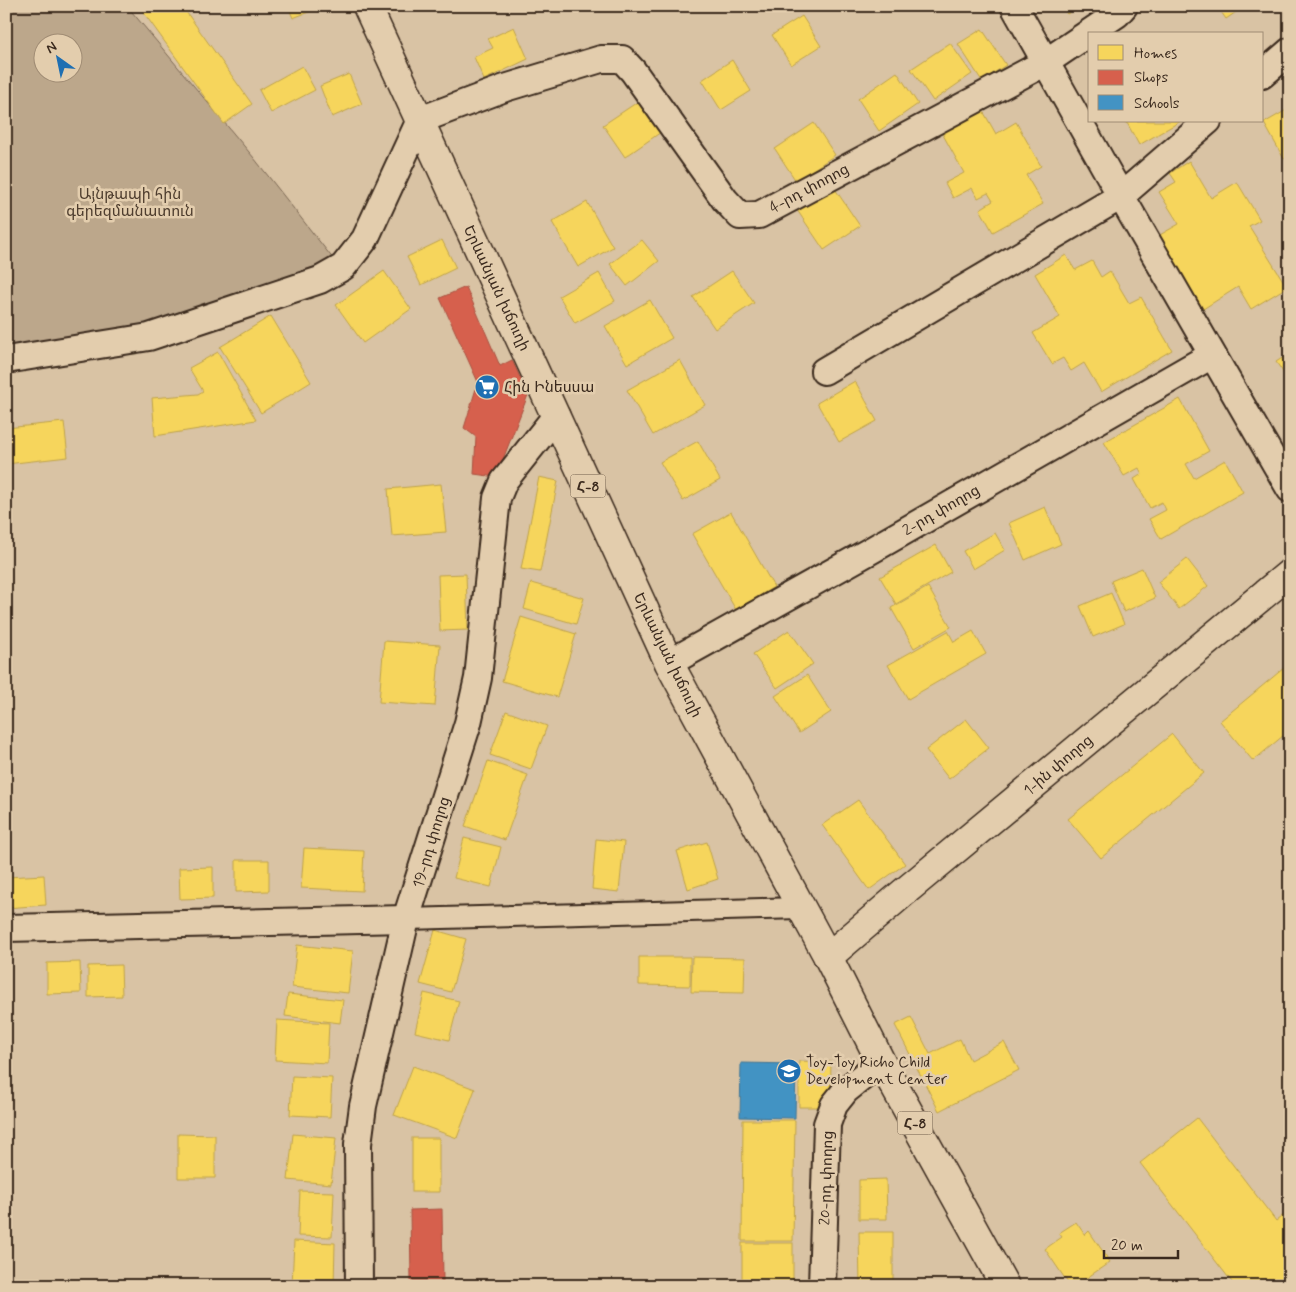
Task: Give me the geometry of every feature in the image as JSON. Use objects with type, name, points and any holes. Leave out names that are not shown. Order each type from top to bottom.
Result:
[{"type":"main road","name":"Երևանյան խճուղի","points":[[367,6],[669,663],[828,958],[881,1062],[1005,1286]]},
{"type":"main road","name":"1-ին փողոց","points":[[828,958],[910,887],[1290,573]]},
{"type":"street","points":[[1014,6],[1120,196],[1290,489]]},
{"type":"street","name":"4-րդ փողոց","points":[[1090,32],[1117,14],[1124,6]]},
{"type":"street","name":"4-րդ փողոց","points":[[420,120],[505,88],[601,59],[622,59],[633,71],[725,200],[740,216],[758,215],[1046,62],[1088,34]]},
{"type":"street","points":[[1264,73],[1290,51]]},
{"type":"street","points":[[6,360],[149,337],[320,280],[343,267],[365,238],[420,120]]},
{"type":"street","points":[[824,371],[1120,196],[1207,122]]},
{"type":"street","name":"2-րդ փողոց","points":[[669,663],[870,551],[1212,355]]},
{"type":"street","name":"19-րդ փողոց","points":[[358,1286],[358,1144],[363,1106],[406,919],[468,723],[478,678],[496,498],[504,481],[556,416]]},
{"type":"street","points":[[6,928],[800,908]]},
{"type":"street","name":"20-րդ փողոց","points":[[822,1286],[827,1124],[834,1105],[846,1090],[881,1062]]},
{"type":"green space","name":"Այնթապի հին գերեզմանատուն","points":[[6,6],[127,6],[254,158],[334,260],[135,331],[6,351]]},
{"type":"building: Homes","points":[[145,6],[182,6],[252,104],[224,124],[141,9]]},
{"type":"building: Homes","points":[[288,6],[324,6],[293,18]]},
{"type":"building: Homes","points":[[1062,6],[1079,6],[1067,14]]},
{"type":"building: Homes","points":[[1217,6],[1245,6],[1226,19]]},
{"type":"building: Homes","points":[[802,16],[821,46],[791,65],[772,35]]},
{"type":"building: Homes","points":[[514,27],[528,59],[484,80],[474,57],[493,48],[488,39]]},
{"type":"building: Homes","points":[[982,29],[1006,65],[982,81],[958,44]]},
{"type":"building: Homes","points":[[950,43],[972,74],[933,101],[911,69]]},
{"type":"building: Homes","points":[[732,60],[751,91],[721,110],[702,80]]},
{"type":"building: Homes","points":[[302,66],[315,90],[271,113],[259,90]]},
{"type":"building: Homes","points":[[897,72],[918,104],[879,131],[858,99]]},
{"type":"building: Homes","points":[[349,74],[362,104],[332,117],[320,86]]},
{"type":"building: Homes","points":[[642,99],[664,130],[625,157],[603,125]]},
{"type":"building: Homes","points":[[1290,108],[1290,156],[1284,159],[1264,123]]},
{"type":"building: Homes","points":[[983,111],[996,134],[1016,122],[1041,166],[1026,175],[1043,204],[993,232],[980,209],[993,201],[988,193],[978,198],[972,188],[953,198],[945,183],[964,173],[942,133]]},
{"type":"building: Homes","points":[[1127,122],[1179,122],[1139,145]]},
{"type":"building: Homes","points":[[814,123],[835,155],[796,181],[775,149]]},
{"type":"building: Homes","points":[[1189,161],[1211,198],[1237,182],[1260,220],[1249,226],[1287,287],[1251,309],[1238,287],[1203,309],[1158,236],[1179,224],[1159,192],[1176,182],[1170,173]]},
{"type":"building: Homes","points":[[833,186],[860,226],[824,250],[797,210]]},
{"type":"building: Homes","points":[[587,202],[613,247],[578,267],[552,222]]},
{"type":"building: Homes","points":[[442,240],[456,268],[421,285],[407,257]]},
{"type":"building: Homes","points":[[642,240],[659,261],[627,286],[610,264]]},
{"type":"building: Homes","points":[[1066,255],[1075,270],[1092,261],[1101,277],[1110,271],[1129,303],[1141,297],[1172,350],[1101,392],[1084,363],[1071,371],[1063,358],[1052,364],[1033,333],[1060,317],[1035,274]]},
{"type":"building: Homes","points":[[384,271],[411,309],[363,343],[336,305]]},
{"type":"building: Homes","points":[[732,271],[754,303],[715,329],[693,297]]},
{"type":"building: Homes","points":[[599,273],[615,301],[575,323],[559,296]]},
{"type":"building: Homes","points":[[650,300],[672,338],[627,364],[605,326]]},
{"type":"building: Homes","points":[[271,316],[311,382],[261,413],[220,347]]},
{"type":"building: Homes","points":[[218,352],[256,420],[155,436],[152,398],[198,394],[203,391],[189,368]]},
{"type":"building: Homes","points":[[1290,353],[1290,382],[1276,362]]},
{"type":"building: Homes","points":[[680,360],[705,405],[653,435],[627,390]]},
{"type":"building: Homes","points":[[855,381],[877,421],[839,442],[817,403]]},
{"type":"building: Homes","points":[[1180,399],[1209,451],[1186,464],[1194,478],[1225,460],[1243,492],[1161,539],[1149,519],[1166,510],[1162,502],[1150,508],[1134,479],[1142,474],[1139,468],[1124,476],[1104,442]]},
{"type":"building: Homes","points":[[64,422],[68,457],[6,464],[6,428]]},
{"type":"building: Homes","points":[[698,441],[720,480],[683,501],[660,462]]},
{"type":"building: Homes","points":[[539,477],[558,481],[540,572],[521,569]]},
{"type":"building: Homes","points":[[441,484],[446,532],[392,536],[388,489]]},
{"type":"building: Homes","points":[[1045,507],[1061,544],[1025,560],[1009,523]]},
{"type":"building: Homes","points":[[731,512],[774,587],[736,610],[692,534]]},
{"type":"building: Homes","points":[[995,533],[1005,550],[973,569],[963,551]]},
{"type":"building: Homes","points":[[936,545],[951,572],[896,604],[880,577]]},
{"type":"building: Homes","points":[[1187,559],[1208,586],[1179,609],[1158,582]]},
{"type":"building: Homes","points":[[1142,568],[1155,598],[1124,612],[1111,581]]},
{"type":"building: Homes","points":[[466,574],[468,630],[440,631],[438,575]]},
{"type":"building: Homes","points":[[531,583],[584,598],[576,624],[524,609]]},
{"type":"building: Homes","points":[[928,587],[951,627],[914,648],[891,608]]},
{"type":"building: Homes","points":[[1111,593],[1124,624],[1093,637],[1080,606]]},
{"type":"building: Homes","points":[[521,617],[576,634],[557,697],[502,681]]},
{"type":"building: Homes","points":[[789,630],[813,664],[777,688],[753,654]]},
{"type":"building: Homes","points":[[948,631],[954,642],[973,631],[986,654],[908,699],[888,665]]},
{"type":"building: Homes","points":[[384,641],[440,645],[435,706],[379,702]]},
{"type":"building: Homes","points":[[1290,663],[1290,730],[1253,761],[1220,721]]},
{"type":"building: Homes","points":[[807,675],[831,712],[799,733],[775,696]]},
{"type":"building: Homes","points":[[506,711],[547,726],[531,769],[490,755]]},
{"type":"building: Homes","points":[[966,719],[989,748],[949,779],[926,750]]},
{"type":"building: Homes","points":[[1172,734],[1204,773],[1101,858],[1068,819]]},
{"type":"building: Homes","points":[[488,761],[528,775],[505,840],[465,826]]},
{"type":"building: Homes","points":[[858,800],[905,864],[869,890],[822,825]]},
{"type":"building: Homes","points":[[464,838],[501,847],[491,887],[454,878]]},
{"type":"building: Homes","points":[[596,839],[624,842],[619,892],[592,889]]},
{"type":"building: Homes","points":[[707,842],[718,879],[688,889],[677,851]]},
{"type":"building: Homes","points":[[304,848],[364,851],[362,891],[301,888]]},
{"type":"building: Homes","points":[[236,860],[269,860],[269,891],[236,892]]},
{"type":"building: Homes","points":[[213,867],[213,898],[180,899],[179,868]]},
{"type":"building: Homes","points":[[44,875],[46,905],[6,908],[6,877]]},
{"type":"building: Homes","points":[[435,930],[466,939],[451,992],[420,984]]},
{"type":"building: Homes","points":[[297,945],[353,951],[348,993],[292,987]]},
{"type":"building: Homes","points":[[639,957],[690,957],[690,986],[639,985]]},
{"type":"building: Homes","points":[[692,957],[745,958],[744,993],[691,992]]},
{"type":"building: Homes","points":[[80,962],[81,993],[47,994],[47,963]]},
{"type":"building: Homes","points":[[121,965],[122,996],[88,997],[88,966]]},
{"type":"building: Homes","points":[[424,993],[459,1001],[449,1040],[415,1032]]},
{"type":"building: Homes","points":[[288,994],[343,1000],[340,1023],[285,1016]]},
{"type":"building: Homes","points":[[911,1017],[930,1054],[960,1039],[970,1060],[1004,1042],[1019,1070],[939,1111],[895,1025]]},
{"type":"building: Homes","points":[[277,1020],[329,1023],[327,1063],[275,1060]]},
{"type":"building: Homes","points":[[799,1061],[831,1062],[830,1107],[799,1107]]},
{"type":"building: Homes","points":[[413,1066],[475,1089],[457,1138],[394,1115]]},
{"type":"building: Homes","points":[[292,1076],[332,1078],[330,1117],[290,1115]]},
{"type":"building: Homes","points":[[1197,1118],[1276,1221],[1290,1210],[1290,1286],[1235,1286],[1140,1163]]},
{"type":"building: Homes","points":[[743,1120],[795,1120],[793,1241],[742,1241]]},
{"type":"building: Homes","points":[[178,1134],[215,1135],[215,1178],[178,1178]]},
{"type":"building: Homes","points":[[293,1134],[336,1138],[331,1184],[288,1180]]},
{"type":"building: Homes","points":[[412,1138],[439,1138],[439,1192],[412,1192]]},
{"type":"building: Homes","points":[[886,1179],[887,1219],[859,1219],[859,1180]]},
{"type":"building: Homes","points":[[300,1191],[334,1192],[332,1237],[298,1236]]},
{"type":"building: Homes","points":[[1076,1222],[1085,1235],[1089,1231],[1110,1262],[1075,1286],[1070,1286],[1045,1249],[1062,1237],[1059,1233]]},
{"type":"building: Homes","points":[[859,1232],[893,1232],[893,1286],[860,1286]]},
{"type":"building: Homes","points":[[294,1241],[335,1243],[334,1286],[292,1286]]},
{"type":"building: Homes","points":[[742,1243],[793,1243],[793,1286],[742,1286]]},
{"type":"building: Shops","points":[[466,287],[500,366],[512,360],[528,395],[496,477],[474,474],[476,437],[464,428],[478,382],[440,298]]},
{"type":"building: Shops","points":[[442,1209],[443,1281],[411,1281],[410,1210]]},
{"type":"building: Schools","points":[[741,1063],[796,1064],[795,1118],[740,1117]]},
{"type":"place","name":"Հին Ինեսսա","points":[[487,387]]},
{"type":"place","name":"Toy-Toy Richo Child Development Center","points":[[789,1071]]}]
